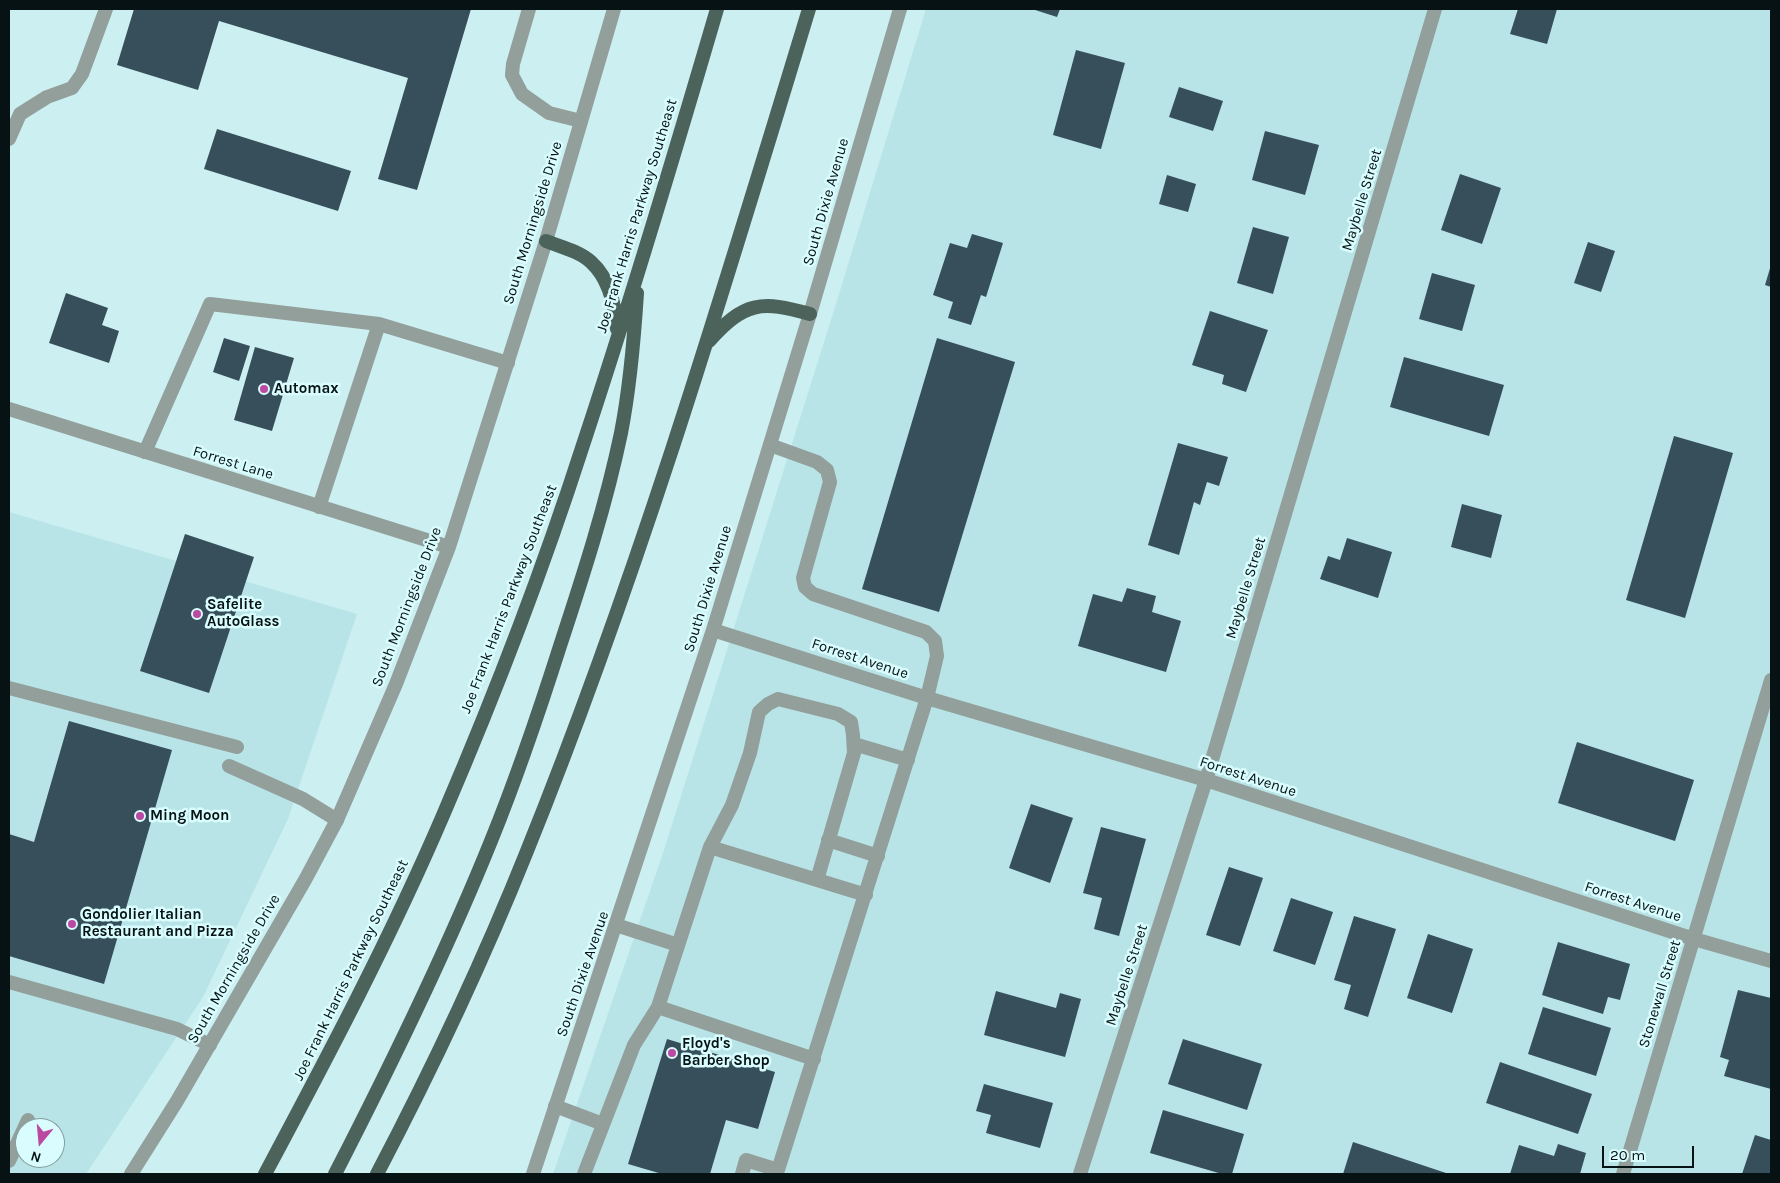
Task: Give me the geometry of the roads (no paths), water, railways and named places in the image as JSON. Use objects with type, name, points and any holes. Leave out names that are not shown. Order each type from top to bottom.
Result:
[{"type":"main road","name":"Joe Frank Harris Parkway Southeast","points":[[265,1174],[386,941],[444,812],[513,642],[582,450],[639,270],[717,9]]},
{"type":"main road","points":[[377,1174],[443,1043],[526,852],[569,743],[628,579],[707,344],[808,9]]},
{"type":"main road","points":[[546,241],[573,251],[591,262],[601,274],[610,292],[616,312],[618,336]]},
{"type":"main road","points":[[336,1174],[381,1084],[456,921],[490,842],[536,720],[607,493],[621,432],[630,377],[639,270]]},
{"type":"main road","points":[[707,344],[734,317],[753,307],[774,305],[810,314]]},
{"type":"street","points":[[9,139],[20,114],[47,98],[72,88],[82,74],[106,9]]},
{"type":"street","points":[[529,9],[513,64],[512,75],[522,94],[549,113],[581,121]]},
{"type":"street","name":"South Morningside Drive","points":[[131,1174],[210,1045],[305,880],[337,820],[396,684],[449,547],[546,241],[614,9]]},
{"type":"street","name":"South Dixie Avenue","points":[[533,1174],[713,630],[810,314],[900,9]]},
{"type":"street","name":"Maybelle Street","points":[[1080,1174],[1206,780],[1435,9]]},
{"type":"street","points":[[145,452],[210,304],[379,324],[508,363]]},
{"type":"street","points":[[318,507],[379,324]]},
{"type":"street","name":"Forrest Lane","points":[[9,409],[449,547]]},
{"type":"street","points":[[742,1174],[746,1160],[778,1170],[908,760],[927,698],[937,656],[935,641],[926,632],[813,594],[805,587],[803,578],[830,482],[827,470],[817,462],[770,445]]},
{"type":"street","name":"Forrest Avenue","points":[[713,630],[927,698],[1206,780],[1694,938],[1771,961]]},
{"type":"street","name":"Stonewall Street","points":[[1623,1174],[1771,680]]},
{"type":"street","points":[[9,688],[237,748]]},
{"type":"street","points":[[584,1174],[634,1045],[658,1007],[710,846],[732,805],[750,753],[759,712],[768,704],[778,699],[838,714],[850,722],[854,753],[817,880]]},
{"type":"street","points":[[854,744],[908,760]]},
{"type":"street","points":[[229,766],[303,799],[337,820]]},
{"type":"street","points":[[828,840],[878,856]]},
{"type":"street","points":[[710,846],[866,895]]},
{"type":"street","points":[[616,925],[678,945]]},
{"type":"street","points":[[9,982],[177,1029],[210,1045]]},
{"type":"street","points":[[658,1007],[814,1059]]},
{"type":"street","points":[[555,1106],[603,1124]]},
{"type":"street","points":[[9,1161],[15,1148]]},
{"type":"place","name":"Automax","points":[[264,389]]},
{"type":"place","name":"Safelite AutoGlass","points":[[197,614]]},
{"type":"place","name":"Ming Moon","points":[[140,816]]},
{"type":"place","name":"Gondolier Italian Restaurant and Pizza","points":[[72,924]]},
{"type":"place","name":"Floyd's Barber Shop","points":[[672,1053]]}]
